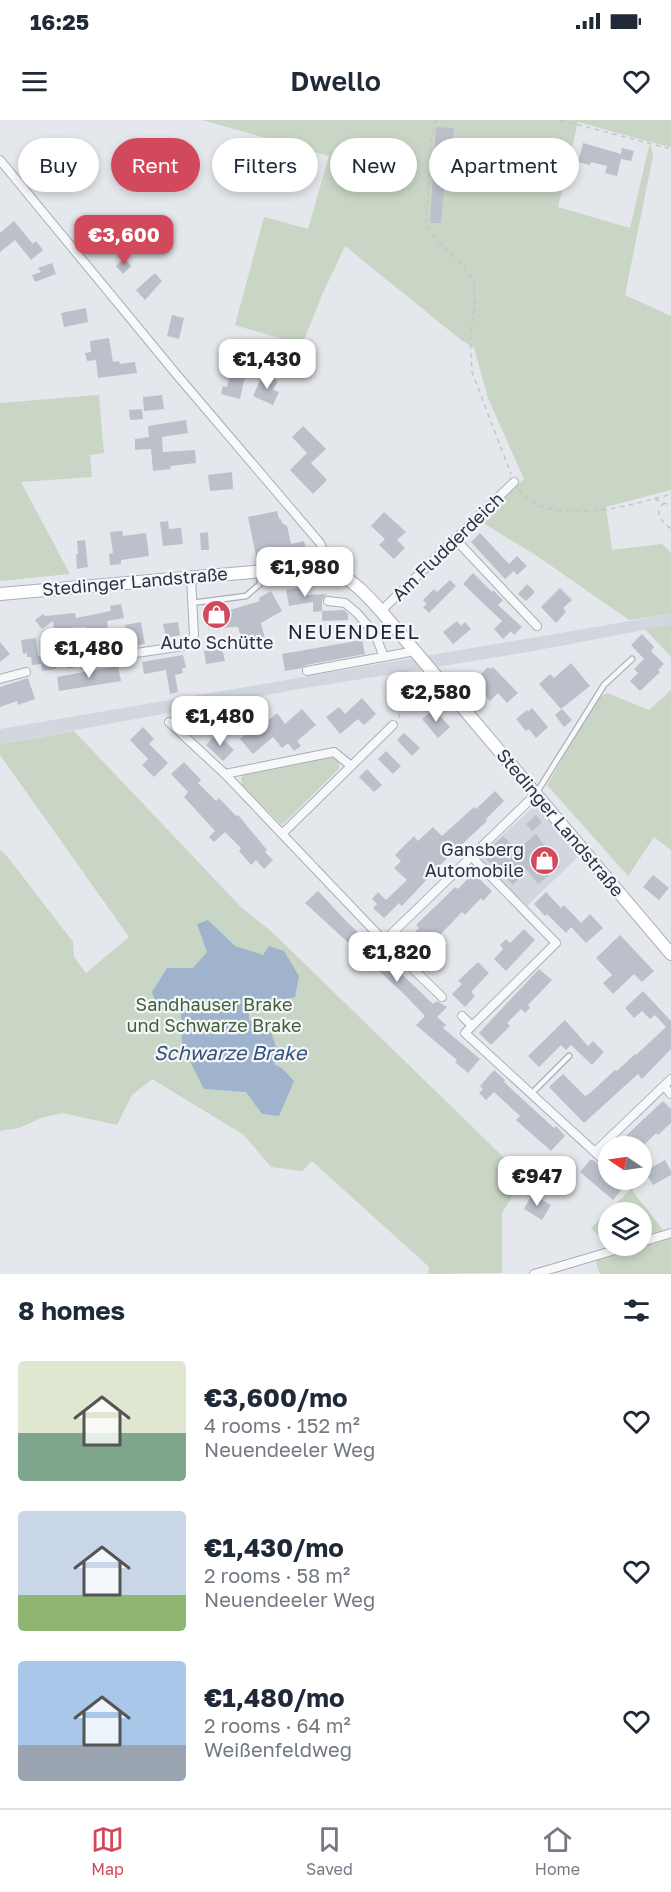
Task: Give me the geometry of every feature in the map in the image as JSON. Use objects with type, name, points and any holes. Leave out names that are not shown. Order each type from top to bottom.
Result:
[{"type":"main road","name":"Stedinger Landstraße","points":[[0,594],[298,568],[328,570],[355,584],[381,611],[671,954]]},
{"type":"street","points":[[0,160],[177,375],[320,543],[328,570]]},
{"type":"street","name":"Am Fludderdeich","points":[[381,611],[514,482]]},
{"type":"street","points":[[456,540],[537,626]]},
{"type":"street","points":[[69,663],[190,645],[194,635],[191,578]]},
{"type":"street","points":[[328,601],[345,603],[357,613],[375,634],[384,657]]},
{"type":"street","points":[[307,671],[415,651]]},
{"type":"street","points":[[0,679],[26,672]]},
{"type":"street","points":[[169,722],[225,774],[384,941],[442,997]]},
{"type":"street","points":[[283,833],[393,725]]},
{"type":"street","points":[[225,774],[334,752],[350,765]]},
{"type":"street","points":[[384,941],[536,794]]},
{"type":"street","points":[[471,856],[556,943],[465,1033],[598,1155]]},
{"type":"street","points":[[462,1016],[472,1026]]},
{"type":"street","points":[[595,1152],[671,1079]]},
{"type":"street","points":[[664,1086],[671,1094]]},
{"type":"street","points":[[652,1239],[671,1233]]},
{"type":"street","points":[[534,1274],[598,1255]]},
{"type":"lane","points":[[192,603],[246,596],[260,584],[260,571]]},
{"type":"lane","points":[[536,794],[604,685],[632,659]]},
{"type":"lane","points":[[531,1094],[569,1056]]},
{"type":"path","name":"Am Fludderdeich","points":[[435,120],[431,141],[426,224],[474,282],[475,308],[470,335],[472,372],[514,482],[527,499],[544,507],[559,510],[586,512],[671,494]]},
{"type":"path","points":[[560,120],[671,149]]},
{"type":"path","points":[[654,499],[671,506]]},
{"type":"path","points":[[664,503],[657,514],[671,529]]},
{"type":"path","points":[[393,725],[400,718],[398,710],[431,670]]},
{"type":"shaded area","points":[[671,614],[671,625],[528,652],[293,690],[0,744],[0,729]]},
{"type":"shaded area","points":[[537,804],[582,853],[527,906],[478,857]]},
{"type":"green space","points":[[202,120],[671,120],[671,147],[650,142],[653,156],[625,295],[671,316],[671,490],[606,507],[612,550],[662,544],[671,553],[671,614],[629,620],[537,556],[480,521],[524,479],[488,398],[474,348],[345,246],[302,345],[235,325],[264,217],[308,229],[329,156],[318,153],[318,138],[266,138]]},
{"type":"green space","points":[[99,395],[104,453],[90,455],[92,477],[21,482],[70,574],[0,581],[0,403]]},
{"type":"green space","points":[[671,625],[671,657],[645,629]]},
{"type":"green space","points":[[671,690],[671,850],[654,837],[628,876],[547,785],[598,698],[607,693],[649,710]]},
{"type":"green space","name":"Sandhauser Brake und Schwarze Brake","points":[[74,731],[241,907],[271,931],[524,1177],[502,1213],[502,1273],[428,1274],[429,1267],[312,1161],[302,1171],[271,1167],[244,1135],[152,1079],[132,1095],[117,1125],[62,1113],[41,1118],[19,1128],[0,1131],[0,850],[73,942],[74,957],[86,973],[129,937],[0,755],[0,744]]},
{"type":"green space","points":[[333,756],[339,761],[339,769],[282,825],[242,785],[241,779],[244,773]]},
{"type":"green space","points":[[632,1190],[641,1202],[618,1202]]},
{"type":"green space","points":[[652,1216],[663,1230],[652,1234]]},
{"type":"green space","points":[[598,1221],[598,1235],[591,1228]]},
{"type":"green space","points":[[671,1236],[671,1274],[600,1274],[596,1259],[606,1256],[652,1256],[652,1242]]},
{"type":"water","name":"Schwarze Brake","points":[[208,920],[235,946],[263,955],[269,946],[284,951],[299,976],[295,997],[249,1007],[249,1020],[269,1026],[279,1056],[274,1064],[282,1068],[294,1081],[279,1116],[262,1114],[246,1092],[204,1089],[182,1045],[181,1013],[158,1010],[152,992],[167,968],[193,968],[207,952],[197,924]]},
{"type":"building","points":[[436,127],[454,128],[453,138],[435,138]]},
{"type":"building","points":[[583,143],[621,154],[622,148],[634,151],[631,161],[621,159],[617,176],[605,173],[607,166],[591,162],[590,165],[579,162]]},
{"type":"building","points":[[432,192],[444,192],[441,223],[430,223]]},
{"type":"building","points":[[14,221],[33,244],[36,241],[43,250],[31,260],[15,240],[0,252],[0,233]]},
{"type":"building","points":[[124,258],[131,266],[123,274],[116,266]]},
{"type":"building","points":[[52,263],[56,274],[35,282],[32,275],[41,272],[38,268]]},
{"type":"building","points":[[155,273],[162,281],[145,300],[136,290]]},
{"type":"building","points":[[86,308],[88,322],[64,327],[61,313]]},
{"type":"building","points":[[172,315],[184,318],[179,339],[167,336]]},
{"type":"building","points":[[109,338],[113,362],[119,361],[120,364],[135,362],[137,373],[98,378],[96,360],[87,361],[85,353],[91,352],[90,341]]},
{"type":"building","points":[[232,368],[246,372],[240,399],[221,394],[223,386],[227,387]]},
{"type":"building","points":[[263,374],[278,381],[273,390],[279,392],[273,405],[253,396]]},
{"type":"building","points":[[162,395],[164,409],[144,411],[143,397]]},
{"type":"building","points":[[142,409],[143,419],[130,420],[129,410]]},
{"type":"building","points":[[186,420],[188,433],[162,437],[163,452],[195,450],[196,463],[170,466],[171,469],[153,471],[151,449],[135,450],[135,439],[149,437],[148,426]]},
{"type":"building","points":[[303,426],[326,449],[311,463],[327,480],[313,494],[290,470],[307,453],[292,437]]},
{"type":"building","points":[[232,472],[233,489],[210,491],[208,475]]},
{"type":"building","points":[[277,511],[279,519],[287,526],[291,544],[304,541],[307,552],[284,558],[257,561],[248,517]]},
{"type":"building","points":[[384,512],[406,532],[397,540],[405,548],[394,559],[379,545],[385,539],[371,526]]},
{"type":"building","points":[[168,521],[169,529],[181,528],[183,544],[163,546],[160,522]]},
{"type":"building","points":[[122,531],[123,536],[146,533],[149,556],[121,560],[121,564],[110,565],[109,554],[113,553],[110,532]]},
{"type":"building","points":[[208,532],[209,550],[201,550],[200,533]]},
{"type":"building","points":[[480,533],[509,564],[517,556],[527,566],[517,575],[514,571],[505,579],[471,542]]},
{"type":"building","points":[[85,540],[88,567],[77,569],[77,541]]},
{"type":"building","points":[[473,573],[503,600],[498,605],[522,627],[514,635],[511,631],[503,639],[494,629],[502,621],[463,584]]},
{"type":"building","points":[[450,580],[456,586],[429,613],[423,607],[427,604],[423,600],[434,589],[437,592]]},
{"type":"building","points":[[527,584],[535,592],[526,601],[518,594]]},
{"type":"building","points":[[305,586],[307,595],[327,594],[322,600],[322,611],[313,612],[313,602],[289,606],[286,590]]},
{"type":"building","points":[[560,588],[572,600],[563,608],[566,612],[556,623],[541,607]]},
{"type":"building","points":[[271,591],[282,611],[261,623],[265,639],[243,645],[238,627],[208,628],[207,611],[233,609],[260,601],[259,598]]},
{"type":"building","points":[[121,604],[124,618],[107,621],[109,635],[87,639],[85,627],[67,628],[68,635],[55,636],[53,621],[42,629],[35,620],[43,614],[45,616],[75,613],[76,618],[111,611],[110,606]]},
{"type":"building","points":[[344,610],[348,614],[348,620],[322,621],[322,611]]},
{"type":"building","points":[[457,621],[461,626],[465,622],[471,629],[453,644],[443,632]]},
{"type":"building","points":[[141,622],[145,644],[128,647],[125,625]]},
{"type":"building","points":[[178,622],[180,635],[166,638],[163,624]]},
{"type":"building","points":[[642,634],[654,647],[651,651],[664,664],[658,670],[660,672],[640,691],[630,681],[638,673],[634,669],[644,659],[631,645]]},
{"type":"building","points":[[36,638],[38,656],[53,653],[56,669],[42,671],[41,664],[32,665],[31,657],[27,657],[27,653],[23,654],[21,640]]},
{"type":"building","points":[[362,640],[365,654],[285,671],[282,654]]},
{"type":"building","points":[[0,642],[10,654],[0,662]]},
{"type":"building","points":[[222,648],[225,661],[206,664],[204,651]]},
{"type":"building","points":[[183,655],[186,668],[182,668],[183,673],[175,675],[178,692],[170,694],[166,670],[144,674],[142,662]]},
{"type":"building","points":[[571,663],[590,686],[561,709],[539,684],[550,674],[554,678]]},
{"type":"building","points":[[118,666],[121,681],[59,691],[57,677]]},
{"type":"building","points":[[488,667],[490,669],[493,667],[518,693],[507,703],[498,693],[490,701],[472,683]]},
{"type":"building","points":[[28,678],[35,699],[18,705],[17,701],[0,707],[0,687]]},
{"type":"building","points":[[362,698],[376,714],[364,725],[358,719],[340,734],[326,717],[339,707],[345,714]]},
{"type":"building","points":[[532,708],[548,727],[536,738],[529,729],[526,731],[516,719]]},
{"type":"building","points":[[302,709],[316,725],[297,741],[301,746],[294,751],[288,743],[282,748],[273,737],[253,754],[240,739],[277,713],[285,724]]},
{"type":"building","points":[[434,709],[450,727],[438,738],[422,719]]},
{"type":"building","points":[[562,709],[572,720],[564,727],[555,715]]},
{"type":"building","points":[[220,720],[228,729],[222,736],[213,727]]},
{"type":"building","points":[[143,727],[154,739],[149,744],[168,763],[154,777],[142,765],[148,759],[130,740]]},
{"type":"building","points":[[217,733],[234,750],[223,761],[206,745]]},
{"type":"building","points":[[404,733],[420,748],[412,756],[397,740]]},
{"type":"building","points":[[386,751],[401,766],[393,774],[378,759]]},
{"type":"building","points":[[184,762],[201,780],[198,783],[216,801],[219,798],[236,816],[238,815],[267,850],[265,852],[273,860],[264,869],[256,860],[251,865],[239,851],[241,848],[225,832],[214,842],[209,837],[215,831],[184,797],[188,792],[171,774]]},
{"type":"building","points":[[367,769],[382,785],[374,792],[359,777]]},
{"type":"building","points":[[495,791],[504,801],[402,906],[399,903],[384,918],[373,908],[377,904],[372,899],[378,892],[386,900],[407,880],[394,868],[401,861],[395,855],[414,836],[418,841],[433,827],[442,836]]},
{"type":"building","points":[[536,815],[542,822],[532,831],[526,824]]},
{"type":"building","points":[[536,834],[560,867],[538,884],[527,870],[513,885],[483,856],[503,836],[517,850]]},
{"type":"building","points":[[473,873],[492,891],[483,901],[481,898],[465,915],[462,912],[438,937],[441,940],[421,961],[403,943],[419,928],[416,925]]},
{"type":"building","points":[[653,875],[669,888],[659,900],[643,887]]},
{"type":"building","points":[[318,891],[433,1004],[437,1001],[447,1007],[437,1017],[446,1025],[443,1028],[480,1059],[468,1073],[455,1062],[457,1060],[416,1025],[425,1016],[404,994],[305,903]]},
{"type":"building","points":[[546,892],[561,908],[564,905],[581,923],[590,914],[603,928],[586,943],[571,927],[566,933],[534,904]]},
{"type":"building","points":[[524,929],[535,940],[506,971],[494,959],[503,949],[500,945],[506,939],[510,943]]},
{"type":"building","points":[[620,935],[654,971],[642,982],[634,974],[613,994],[603,983],[612,975],[596,958]]},
{"type":"building","points":[[478,962],[489,973],[471,992],[475,996],[465,1007],[452,994],[462,984],[458,981]]},
{"type":"building","points":[[539,969],[552,980],[528,1005],[530,1008],[525,1013],[521,1009],[507,1023],[510,1026],[491,1045],[479,1033]]},
{"type":"building","points":[[643,991],[671,1021],[671,1049],[642,1079],[638,1074],[584,1123],[549,1087],[563,1074],[585,1096],[589,1094],[666,1027],[655,1015],[650,1019],[642,1011],[634,1018],[625,1008]]},
{"type":"building","points":[[565,1020],[588,1046],[593,1041],[604,1052],[592,1065],[571,1045],[566,1050],[561,1045],[539,1067],[528,1056]]},
{"type":"building","points":[[494,1070],[505,1080],[504,1082],[565,1136],[551,1151],[516,1120],[520,1116],[494,1092],[486,1100],[479,1093],[483,1089],[480,1086]]},
{"type":"building","points":[[663,1101],[671,1109],[671,1123],[658,1135],[656,1133],[652,1137],[626,1136]]},
{"type":"building","points":[[590,1160],[593,1160],[598,1164],[598,1187],[580,1172]]},
{"type":"building","points":[[665,1160],[671,1175],[653,1185],[652,1167]]},
{"type":"building","points":[[601,1190],[621,1190],[613,1200]]},
{"type":"building","points":[[532,1194],[551,1205],[542,1220],[524,1209]]},
{"type":"place","name":"Auto Schütte","points":[[217,614]]},
{"type":"place","name":"Gansberg Automobile","points":[[545,860]]},
{"type":"district","name":"NEUENDEEL","points":[[354,632]]}]
